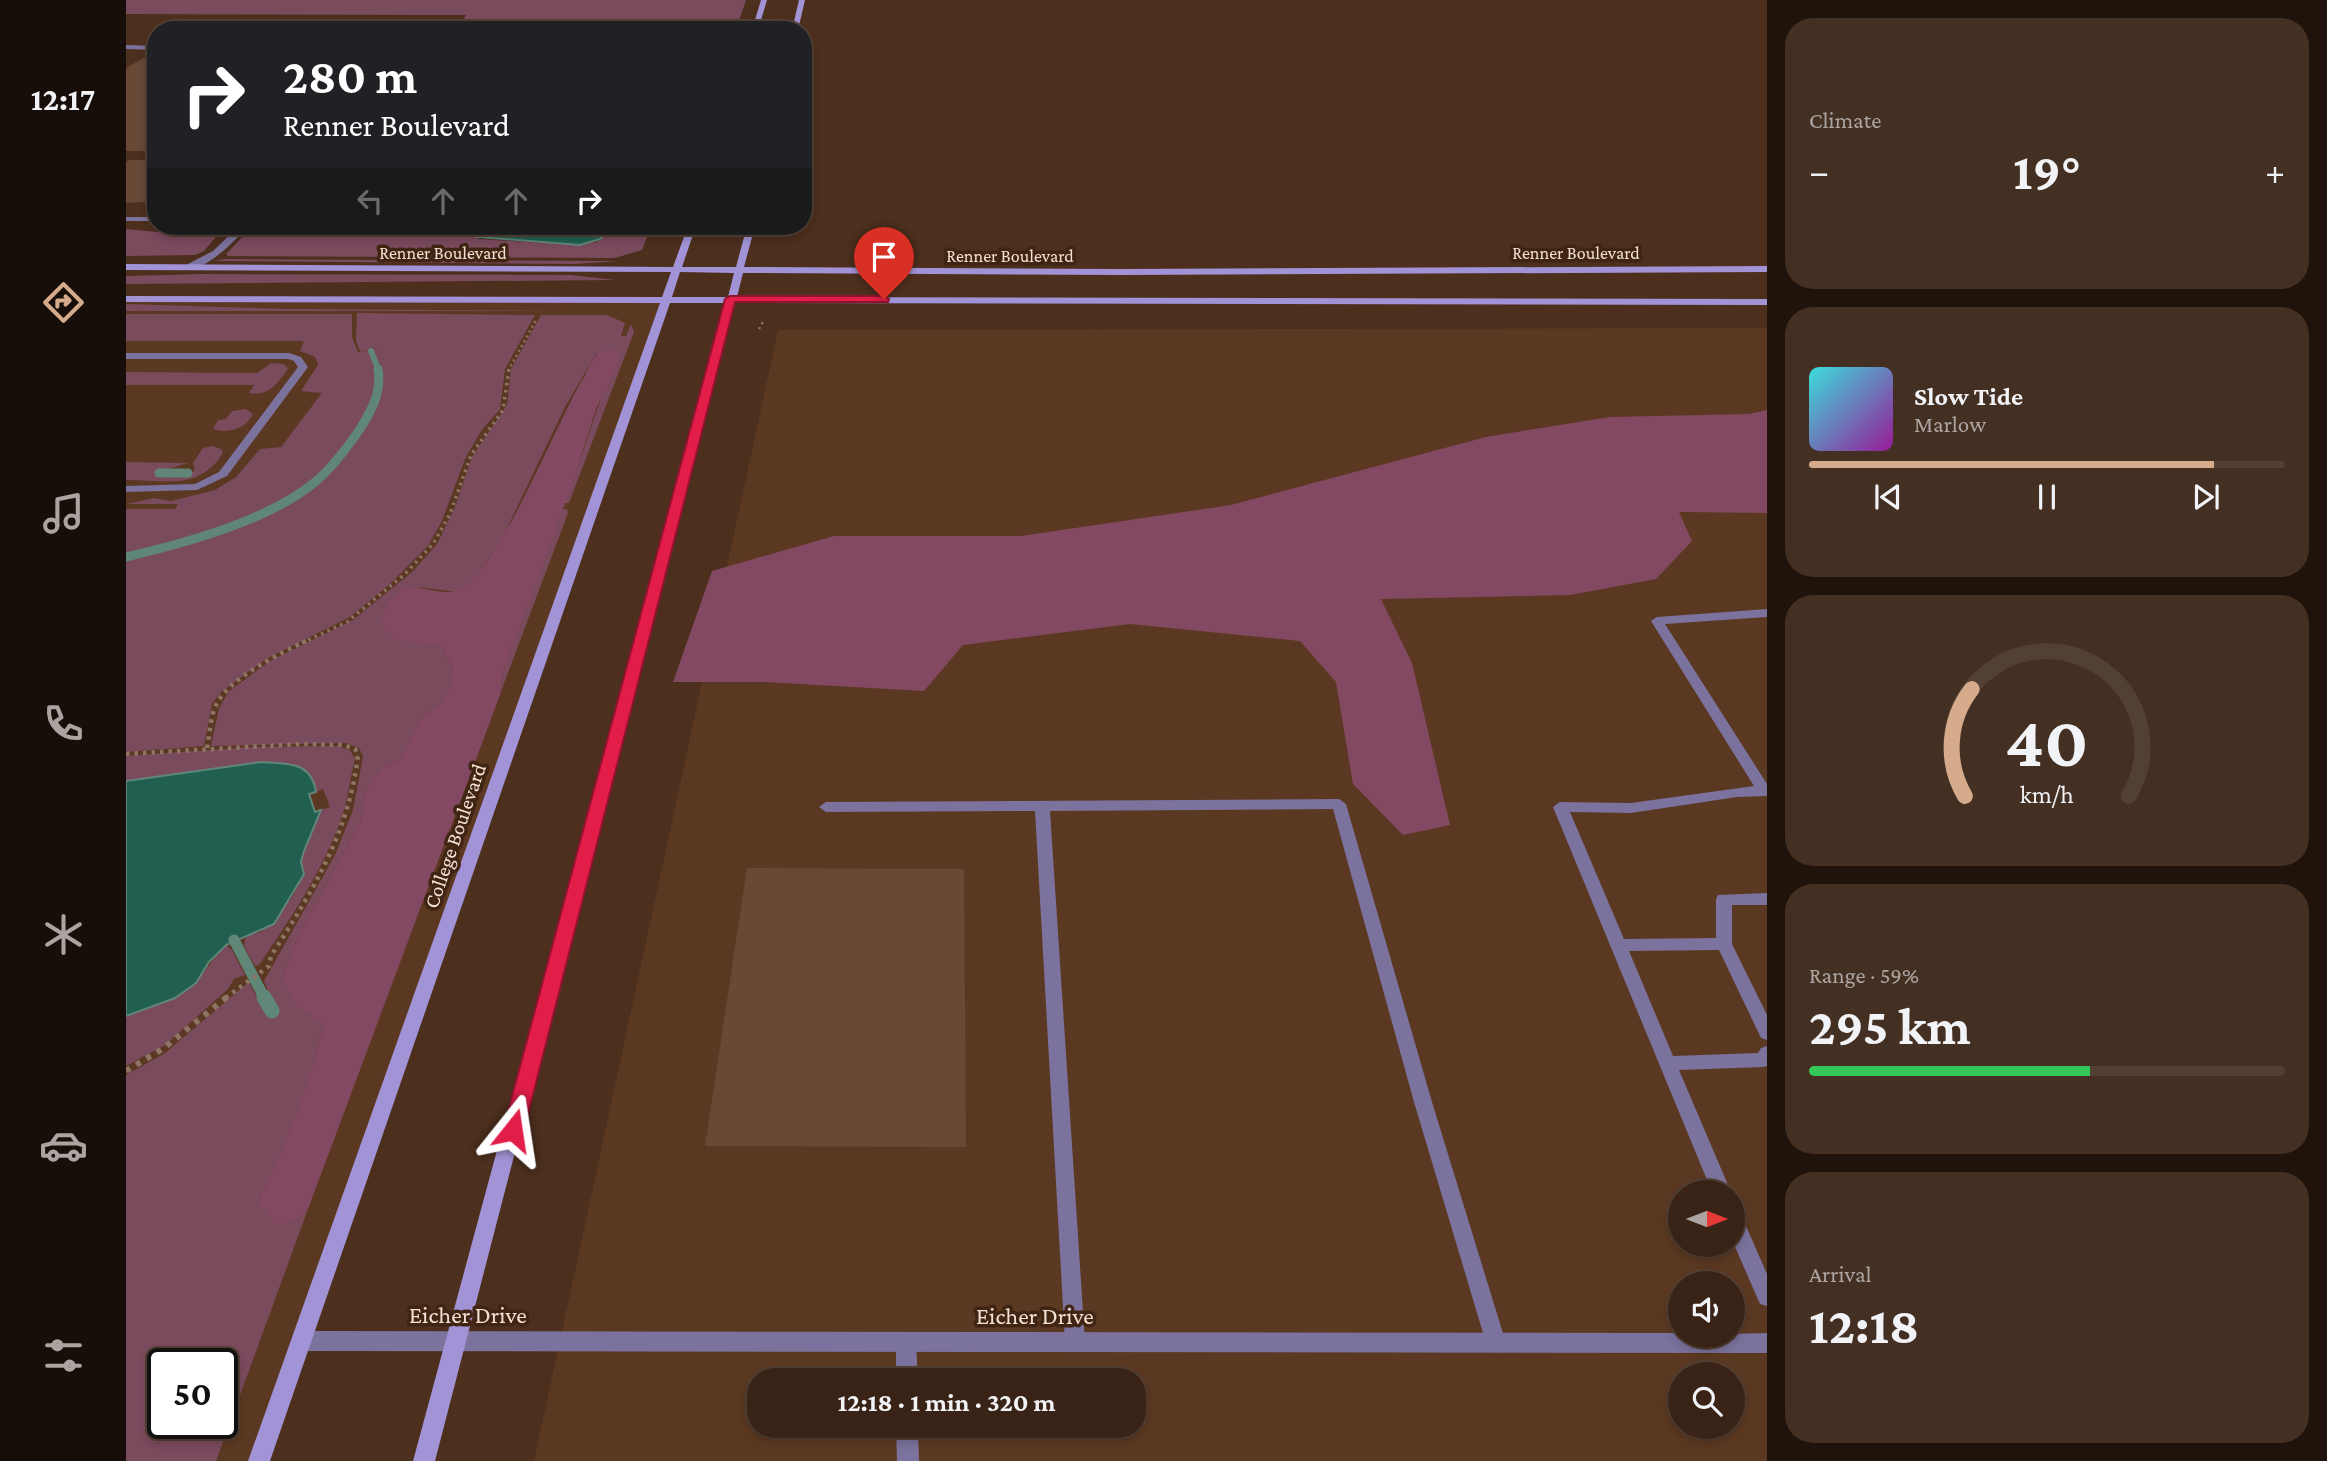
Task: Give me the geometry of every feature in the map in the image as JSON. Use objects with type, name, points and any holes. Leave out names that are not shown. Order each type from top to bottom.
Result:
[{"type":"main road","points":[[758,21],[764,0]]},
{"type":"main road","points":[[797,21],[802,0]]},
{"type":"main road","name":"College Boulevard","points":[[259,1461],[689,235]]},
{"type":"main road","points":[[424,1461],[657,590],[748,235]]},
{"type":"main road","name":"Renner Boulevard","points":[[126,269],[1767,269]]},
{"type":"main road","points":[[126,299],[1767,302]]},
{"type":"street","points":[[126,48],[147,48]]},
{"type":"street","points":[[126,219],[147,219]]},
{"type":"street","points":[[187,268],[216,253],[235,235]]},
{"type":"street","points":[[126,356],[289,356],[298,359],[303,367],[223,474],[197,487],[126,489]]},
{"type":"street","points":[[1717,1180],[1560,807],[1631,808],[1766,791],[1657,621],[1767,613]]},
{"type":"street","points":[[826,807],[1339,804],[1423,1102],[1496,1343]]},
{"type":"street","points":[[1042,806],[1075,1342]]},
{"type":"street","points":[[1767,899],[1724,900],[1724,944],[1767,1033]]},
{"type":"street","points":[[1618,945],[1724,944]]},
{"type":"street","points":[[1668,1063],[1763,1060],[1767,1053]]},
{"type":"street","points":[[1745,1246],[1767,1297]]},
{"type":"street","name":"Eicher Drive","points":[[302,1341],[1767,1343]]},
{"type":"street","points":[[906,1342],[907,1368]]},
{"type":"street","points":[[907,1438],[908,1461]]},
{"type":"path","points":[[207,748],[216,705],[228,689],[279,654],[355,616],[405,574],[433,544],[450,514],[471,454],[503,410],[509,366],[538,314]]},
{"type":"path","points":[[126,754],[301,744],[344,745],[355,749],[358,758],[346,816],[309,896],[271,956],[269,966],[243,981],[159,1052],[126,1071]]},
{"type":"shaded area","points":[[126,0],[746,0],[739,21],[475,21],[477,19],[464,19],[466,15],[126,14]]},
{"type":"shaded area","points":[[126,229],[147,231],[147,235],[217,235],[204,251],[195,255],[126,256]]},
{"type":"shaded area","points":[[244,235],[478,235],[478,239],[577,245],[597,242],[607,235],[624,235],[622,239],[624,235],[648,235],[642,250],[615,258],[226,254]]},
{"type":"shaded area","points":[[213,261],[619,261],[575,264]]},
{"type":"shaded area","points":[[571,275],[616,280],[126,284],[126,276]]},
{"type":"shaded area","points":[[126,298],[666,299],[259,1461],[126,1461]]},
{"type":"shaded area","points":[[126,304],[290,309],[576,311],[126,311]]},
{"type":"shaded area","points":[[357,313],[535,315],[505,369],[500,409],[481,431],[465,459],[442,521],[428,546],[390,584],[350,617],[266,659],[221,692],[212,704],[204,746],[126,752],[126,509],[175,509],[178,504],[127,504],[154,498],[171,501],[215,490],[236,477],[260,449],[281,447],[322,393],[301,391],[318,365],[315,357],[300,351],[304,341],[126,341],[126,314],[352,314],[352,337],[358,352],[383,347],[360,351],[356,341]]},
{"type":"shaded area","points":[[541,315],[607,315],[625,323],[621,336],[626,336],[631,324],[634,332],[569,503],[563,503],[603,394],[620,360],[596,354],[565,407],[501,541],[471,585],[456,592],[418,587],[427,643],[442,646],[453,669],[453,686],[439,704],[419,721],[400,759],[381,769],[367,786],[360,822],[297,939],[282,978],[295,1003],[323,1024],[296,1115],[258,1203],[299,1218],[308,1209],[238,1401],[238,1348],[147,1348],[147,1439],[224,1439],[216,1461],[126,1461],[126,1075],[165,1053],[249,982],[266,1015],[276,1010],[264,981],[335,855],[353,810],[363,756],[359,748],[346,743],[211,746],[219,708],[229,691],[270,661],[353,620],[412,572],[437,544],[455,507],[472,457],[507,405],[511,369]]},
{"type":"shaded area","points":[[1767,328],[1767,1461],[534,1461],[778,330]]},
{"type":"shaded area","points":[[616,350],[620,360],[596,409],[573,482],[503,671],[500,695],[308,1209],[299,1218],[279,1226],[258,1203],[296,1116],[323,1024],[294,1003],[282,978],[297,939],[360,822],[367,786],[381,769],[400,759],[419,721],[439,704],[452,686],[453,669],[442,646],[395,640],[382,624],[384,612],[393,598],[407,586],[453,592],[474,579],[508,528],[593,359],[601,351]]},
{"type":"shaded area","points":[[271,363],[284,364],[288,369],[276,384],[267,391],[256,394],[249,393],[254,385],[126,385],[126,372],[257,373]]},
{"type":"shaded area","points":[[246,409],[253,414],[241,427],[230,430],[213,429],[218,420],[226,419],[232,411]]},
{"type":"shaded area","points":[[1767,410],[1767,513],[1679,512],[1692,541],[1656,579],[1570,595],[1381,599],[1412,663],[1450,825],[1403,835],[1353,784],[1336,682],[1300,641],[1130,624],[963,645],[924,691],[765,682],[673,682],[712,571],[834,536],[1021,536],[1231,505],[1486,437],[1610,417],[1749,414]]},
{"type":"shaded area","points":[[213,446],[221,449],[223,453],[214,465],[192,478],[180,481],[126,480],[126,462],[188,463],[168,469],[159,478],[190,475],[195,469],[193,463],[203,448]]},
{"type":"shaded area","points":[[561,509],[567,509],[568,513],[500,694],[503,671]]},
{"type":"shaded area","points":[[336,746],[350,750],[355,759],[338,828],[296,909],[259,965],[255,966],[244,946],[246,934],[261,932],[291,899],[304,874],[301,862],[321,810],[330,807],[323,789],[316,792],[310,778],[288,764],[261,762],[126,781],[126,756],[252,747]]},
{"type":"shaded area","points":[[226,945],[232,950],[245,975],[234,979],[228,989],[165,1045],[126,1066],[126,1016],[188,989]]},
{"type":"water","points":[[483,235],[604,235],[580,245],[479,237]]},
{"type":"water","points":[[261,762],[297,766],[304,769],[313,782],[316,792],[309,794],[315,812],[321,810],[301,862],[304,874],[274,924],[226,945],[209,962],[196,983],[175,998],[126,1016],[126,781]]},
{"type":"building","points":[[147,58],[147,151],[126,151],[126,68]]},
{"type":"building","points":[[147,160],[147,202],[126,203],[126,162]]},
{"type":"building","points":[[747,868],[964,869],[966,1147],[705,1146]]},
{"type":"waterway","points":[[371,351],[379,371]]},
{"type":"waterway","points":[[126,557],[225,529],[274,508],[315,482],[339,457],[368,415],[377,393],[378,369]]},
{"type":"waterway","points":[[159,473],[188,473]]},
{"type":"waterway","points":[[234,940],[265,999]]},
{"type":"waterway","points":[[264,997],[272,1011]]},
{"type":"route","points":[[513,1130],[661,576],[730,299],[884,299]]}]
